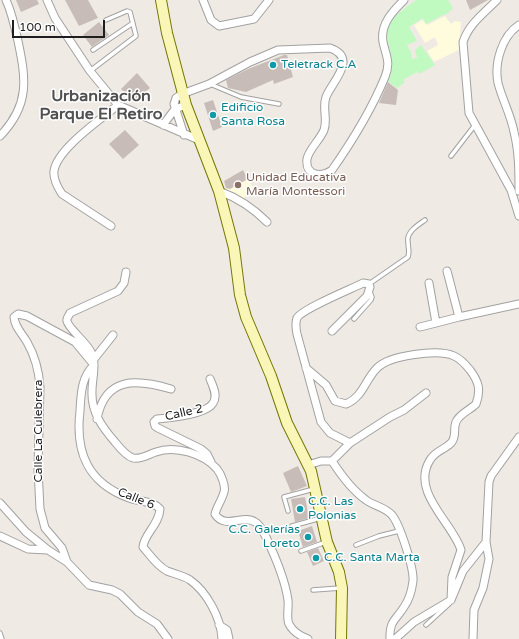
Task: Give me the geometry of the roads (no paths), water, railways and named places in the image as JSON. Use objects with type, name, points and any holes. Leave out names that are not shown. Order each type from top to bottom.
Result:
[{"type":"street","points":[[0,136],[19,107],[24,86],[23,61],[12,15],[6,0]]},
{"type":"street","points":[[47,0],[55,18],[90,71],[118,105],[184,135],[199,140]]},
{"type":"street","points":[[161,0],[166,33],[182,94],[219,191],[234,248],[240,295],[246,317],[271,376],[287,423],[308,465],[315,488],[327,542],[339,572],[342,588],[342,639]]},
{"type":"street","points":[[203,0],[211,20],[219,26],[254,19],[269,0]]},
{"type":"street","points":[[184,135],[175,109],[174,101],[182,94],[209,84],[250,62],[278,50],[330,48],[338,50],[341,54],[343,66],[338,80],[332,85],[326,98],[326,122],[324,131],[308,155],[307,161],[308,166],[313,173],[319,176],[332,170],[368,115],[385,77],[388,65],[388,53],[383,41],[385,23],[393,11],[404,0]]},
{"type":"street","points":[[496,0],[466,32],[463,42],[469,113],[511,190],[519,216]]},
{"type":"street","points":[[519,25],[506,38],[499,56],[498,82],[514,132],[518,153],[519,191]]},
{"type":"street","points":[[111,226],[62,194],[57,187],[54,171],[62,154],[118,105]]},
{"type":"street","points":[[163,125],[175,109],[186,105]]},
{"type":"street","points":[[219,191],[253,208],[267,222]]},
{"type":"street","points":[[447,271],[459,317]]},
{"type":"street","points":[[126,272],[124,284],[121,288],[70,313],[67,318],[67,322],[71,328],[87,345],[94,362],[92,392],[97,419],[115,442],[127,455],[133,458],[139,458],[157,451],[171,450],[201,456],[211,462],[219,471],[224,485],[224,492],[216,508],[215,514],[218,519],[223,521],[255,522],[260,528],[279,569],[286,589],[288,601],[288,622],[296,632],[308,639]]},
{"type":"street","points":[[332,330],[367,296],[369,288],[363,283],[308,309],[297,318],[297,334],[321,422],[330,433],[350,443]]},
{"type":"street","points":[[428,283],[436,323]]},
{"type":"street","points":[[420,327],[519,304]]},
{"type":"street","name":"Calle La Culebrera","points":[[67,562],[62,548],[52,538],[42,520],[38,474],[40,438],[39,373],[32,350],[17,328],[14,317],[18,314],[27,316],[75,342],[94,362]]},
{"type":"street","points":[[94,362],[113,335]]},
{"type":"street","points":[[306,368],[326,385],[335,400],[346,404],[360,394],[377,368],[392,359],[401,357],[440,353],[454,356],[462,361],[474,376],[480,388],[476,404],[459,416],[455,423],[454,438],[435,453],[430,459],[424,472],[429,495],[461,550],[452,577],[451,600]]},
{"type":"street","name":"Calle 6","points":[[94,362],[88,370],[83,383],[79,419],[81,451],[87,465],[98,480],[115,491],[131,499],[155,504],[160,509],[157,522],[144,542],[144,547],[162,567],[189,579],[199,587],[207,598],[219,625],[222,639]]},
{"type":"street","name":"Calle 2","points":[[210,379],[215,396],[214,403],[210,407],[186,415],[157,419],[154,422],[155,426],[158,428],[201,449],[207,454],[211,462]]},
{"type":"street","points":[[97,419],[104,397],[112,389],[118,386],[134,382],[171,389]]},
{"type":"street","points":[[308,465],[321,461],[332,461],[350,443],[390,417],[404,410],[426,393]]},
{"type":"street","points":[[473,639],[474,610],[483,588],[489,559],[486,542],[491,476],[519,437]]},
{"type":"street","points":[[332,461],[361,496],[367,501],[384,509],[392,516],[410,556],[413,581],[405,607],[393,620],[390,628],[395,639],[414,622],[451,600],[463,571],[486,542]]},
{"type":"street","points":[[0,503],[26,532],[48,550],[67,562],[84,582],[89,585],[112,590],[120,594],[138,612],[157,624],[168,639]]},
{"type":"street","points":[[0,536],[28,549],[48,550]]},
{"type":"street","points":[[219,625],[227,630],[229,639]]},
{"type":"lane","points":[[90,71],[136,36],[130,12],[127,11],[106,20]]},
{"type":"lane","points":[[93,50],[133,23]]},
{"type":"lane","points":[[209,84],[241,97],[279,104]]},
{"type":"lane","points":[[451,156],[466,139],[476,124]]},
{"type":"lane","points":[[354,319],[371,300],[372,297],[369,288],[408,258],[410,252],[408,234],[424,220]]},
{"type":"lane","points":[[288,511],[284,497],[315,488]]},
{"type":"lane","points":[[292,526],[322,518]]},
{"type":"lane","points":[[356,546],[378,536],[399,531]]},
{"type":"lane","points":[[301,551],[327,542]]},
{"type":"lane","points":[[313,590],[342,588]]},
{"type":"lane","points":[[426,625],[445,609],[451,600]]},
{"type":"lane","points":[[0,633],[2,639]]},
{"type":"place","name":"Teletrack C.A","points":[[273,65]]},
{"type":"place","name":"Edificio Santa Rosa","points":[[213,115]]},
{"type":"place","name":"Unidad Educativa María Montessori","points":[[238,185]]},
{"type":"place","name":"C.C. Las Polonias","points":[[300,509]]},
{"type":"place","name":"C.C. Galerías Loreto","points":[[308,537]]},
{"type":"place","name":"C.C. Santa Marta","points":[[316,558]]},
{"type":"district","name":"Urbanización Parque El Retiro","points":[[101,106]]}]
